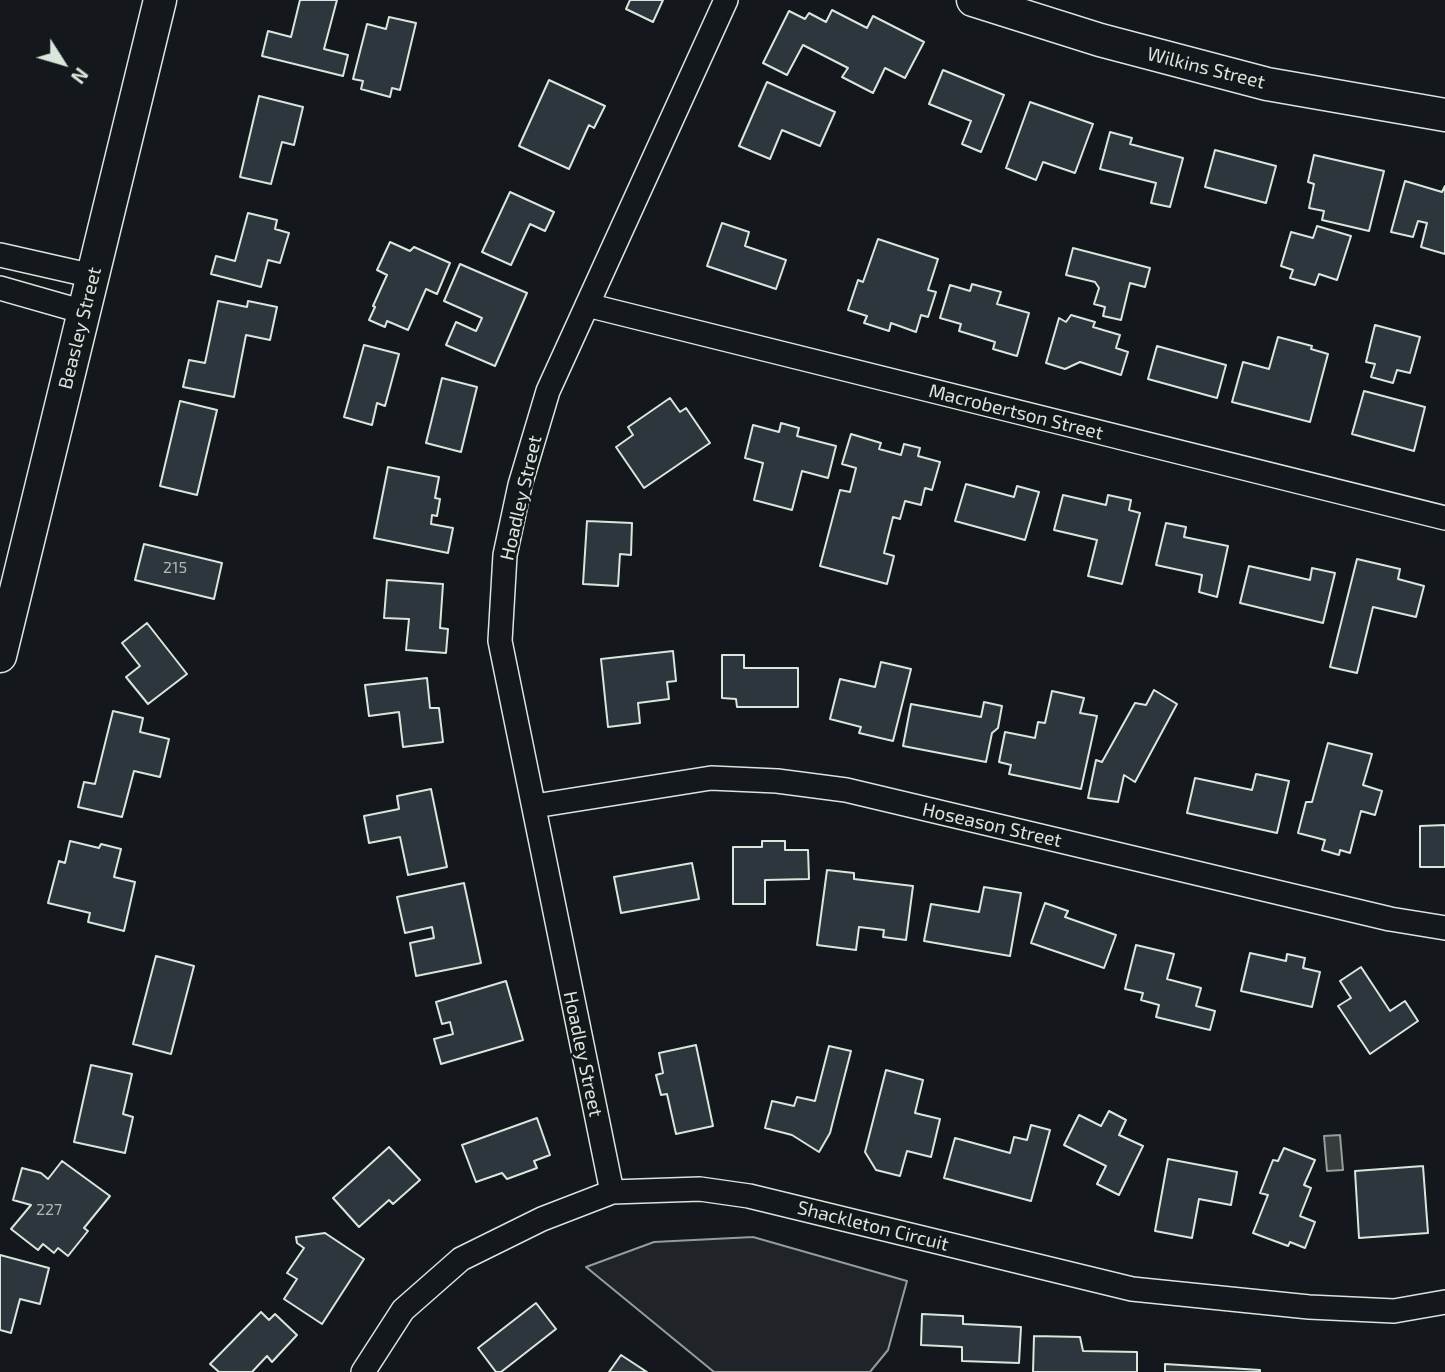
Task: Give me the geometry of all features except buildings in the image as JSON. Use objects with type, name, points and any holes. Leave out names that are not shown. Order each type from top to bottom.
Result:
[{"type":"main road","name":"Beasley Street","points":[[0,656],[160,0]]},
{"type":"main road","name":"Wilkins Street","points":[[973,0],[1100,40],[1267,84],[1445,115]]},
{"type":"street","name":"Hoadley Street","points":[[612,1192],[500,641],[505,555],[520,485],[548,391],[726,0]]},
{"type":"street","points":[[0,255],[93,276]]},
{"type":"street","points":[[0,288],[84,312]]},
{"type":"street","name":"Macrobertson Street","points":[[587,305],[1445,518]]},
{"type":"street","name":"Hoseason Street","points":[[535,806],[710,778],[846,790],[1390,919],[1445,928]]},
{"type":"street","name":"Shackleton Circuit","points":[[363,1372],[403,1310],[461,1259],[542,1219],[612,1192],[700,1189],[749,1196],[1132,1289],[1309,1307],[1394,1311],[1445,1302]]},
{"type":"shaded area","points":[[1340,1135],[1343,1170],[1327,1171],[1324,1136]]},
{"type":"shaded area","points":[[753,1237],[907,1281],[888,1350],[870,1372],[714,1372],[586,1267],[654,1242]]}]
